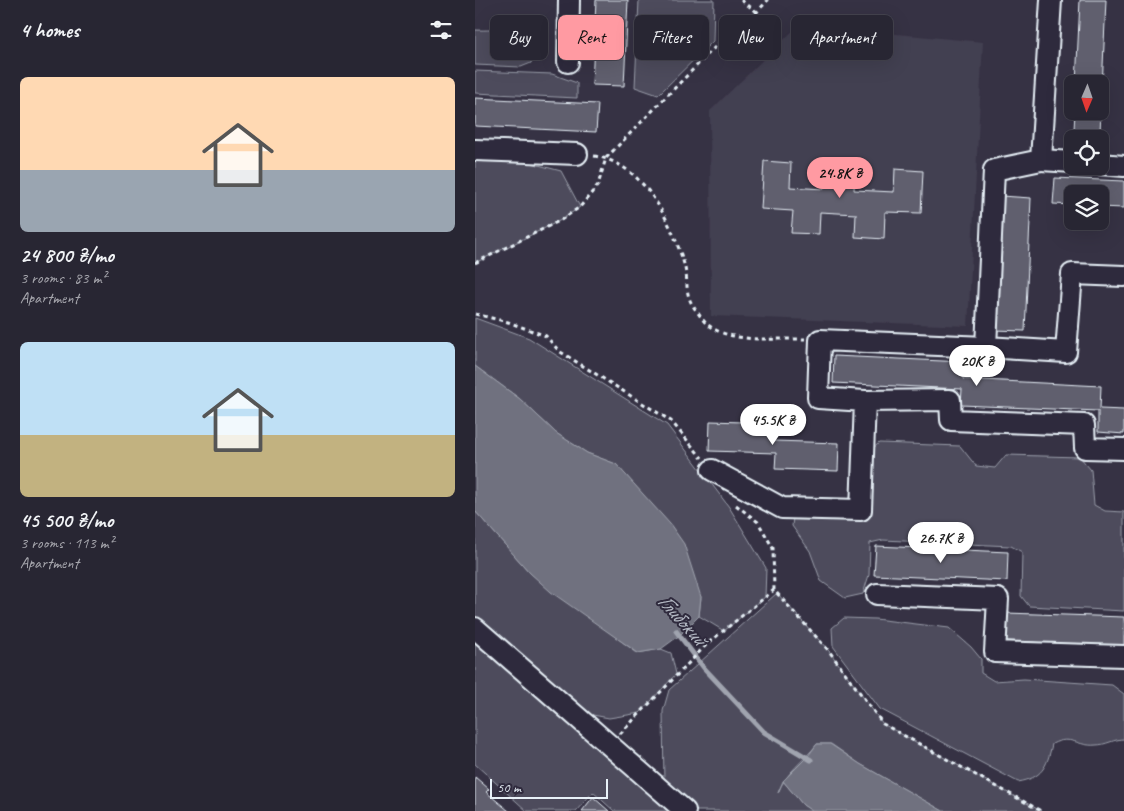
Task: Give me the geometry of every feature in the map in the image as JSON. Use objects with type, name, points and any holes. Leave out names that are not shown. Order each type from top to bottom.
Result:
[{"type":"street","points":[[568,62],[569,0]]},
{"type":"street","points":[[1041,160],[1051,0]]},
{"type":"street","points":[[475,150],[577,154]]},
{"type":"street","points":[[986,347],[993,170],[1041,160],[1064,161]]},
{"type":"street","points":[[1109,165],[1124,166]]},
{"type":"street","points":[[1124,276],[1072,274],[1066,352],[820,340],[819,398],[865,401],[950,400],[951,420],[1085,425],[1085,448],[1124,449]]},
{"type":"street","points":[[712,470],[782,508],[861,510],[865,401]]},
{"type":"street","points":[[877,594],[997,599],[995,652],[1124,656]]},
{"type":"street","points":[[475,628],[685,811]]},
{"type":"path","points":[[741,0],[757,12]]},
{"type":"path","points":[[475,263],[561,220],[580,207],[598,185],[606,158],[720,42],[757,12],[768,0]]},
{"type":"path","points":[[577,154],[606,158],[643,182],[667,219],[684,265],[688,301],[708,325],[736,336],[820,340]]},
{"type":"path","points":[[475,314],[508,322],[546,336],[559,351],[671,421],[712,470]]},
{"type":"path","points":[[731,501],[758,522],[773,548],[774,590],[829,651],[883,724],[1041,811]]},
{"type":"path","points":[[609,746],[676,674],[707,644],[774,590]]},
{"type":"shaded area","points":[[639,0],[714,0],[713,41],[709,45],[709,15],[638,15]]},
{"type":"shaded area","points":[[475,30],[490,30],[490,60],[532,60],[531,63],[521,67],[475,65]]},
{"type":"shaded area","points":[[791,33],[791,60],[893,60],[893,34],[983,42],[968,326],[711,316],[710,111],[763,60],[781,60],[781,42]]},
{"type":"shaded area","points":[[636,60],[694,60],[658,95],[635,87]]},
{"type":"shaded area","points":[[475,71],[552,74],[577,83],[577,98],[475,93]]},
{"type":"shaded area","points":[[475,160],[527,162],[561,171],[580,207],[561,220],[475,263]]},
{"type":"shaded area","points":[[475,318],[529,338],[667,425],[729,507],[766,568],[765,597],[724,631],[699,616],[701,597],[657,511],[616,464],[587,453],[556,433],[520,399],[475,366]]},
{"type":"shaded area","points":[[879,443],[960,446],[976,466],[995,468],[1006,455],[1080,457],[1091,470],[1094,505],[1105,511],[1124,512],[1124,611],[1029,606],[1021,596],[1022,552],[1011,546],[883,540],[870,543],[869,575],[863,594],[845,598],[821,581],[810,551],[792,526],[793,518],[865,514],[869,452]]},
{"type":"shaded area","points":[[475,511],[530,573],[637,653],[661,649],[671,653],[676,674],[640,713],[609,718],[582,713],[475,617]]},
{"type":"shaded area","points":[[777,593],[829,651],[883,724],[1041,811],[943,811],[860,764],[831,744],[817,744],[784,782],[803,805],[812,811],[693,811],[664,785],[663,711],[669,690]]},
{"type":"shaded area","points":[[844,618],[875,619],[949,628],[971,647],[981,659],[981,673],[994,681],[1024,679],[1112,685],[1124,694],[1124,739],[1096,745],[1070,740],[1059,741],[1052,744],[1048,759],[1038,774],[1033,778],[1018,782],[880,709],[833,646],[832,628]]},
{"type":"shaded area","points":[[475,636],[675,811],[614,811],[593,792],[576,811],[527,811],[475,764]]},
{"type":"water","points":[[475,366],[520,399],[556,433],[587,453],[616,464],[670,524],[684,544],[701,597],[699,616],[680,635],[661,649],[638,653],[551,592],[530,573],[475,511]]},
{"type":"water","points":[[817,744],[830,744],[860,764],[943,811],[812,811],[803,805],[783,781]]},
{"type":"building","points":[[596,0],[628,0],[624,86],[592,85],[593,60],[624,60],[624,15],[595,15]]},
{"type":"building","points":[[1080,0],[1106,0],[1103,75],[1076,75]]},
{"type":"building","points":[[475,98],[598,104],[596,132],[475,126]]},
{"type":"building","points":[[1075,120],[1101,120],[1100,130],[1074,130]]},
{"type":"building","points":[[764,161],[791,163],[790,187],[824,189],[825,166],[855,168],[854,190],[894,192],[895,169],[923,171],[921,213],[885,212],[884,239],[855,237],[856,214],[820,212],[819,234],[791,233],[793,211],[761,209]]},
{"type":"building","points":[[1055,178],[1124,181],[1124,208],[1109,207],[1109,185],[1064,185],[1064,205],[1053,204]]},
{"type":"building","points":[[1001,196],[1031,198],[1025,331],[994,330]]},
{"type":"building","points":[[834,356],[964,362],[963,379],[1101,386],[1100,409],[1124,410],[1124,434],[1098,432],[1098,411],[961,405],[962,389],[833,383]]},
{"type":"building","points":[[710,421],[775,423],[774,441],[839,443],[838,471],[775,469],[776,453],[709,451]]},
{"type":"building","points":[[876,546],[1008,552],[1007,581],[874,575]]},
{"type":"building","points":[[1006,613],[1124,617],[1124,646],[1005,641]]},
{"type":"building","points":[[475,777],[489,789],[486,792],[509,811],[475,811]]},
{"type":"building","points":[[593,797],[609,811],[582,811]]},
{"type":"waterway","name":"Глибокий","points":[[676,631],[704,668],[764,732],[811,760]]}]
